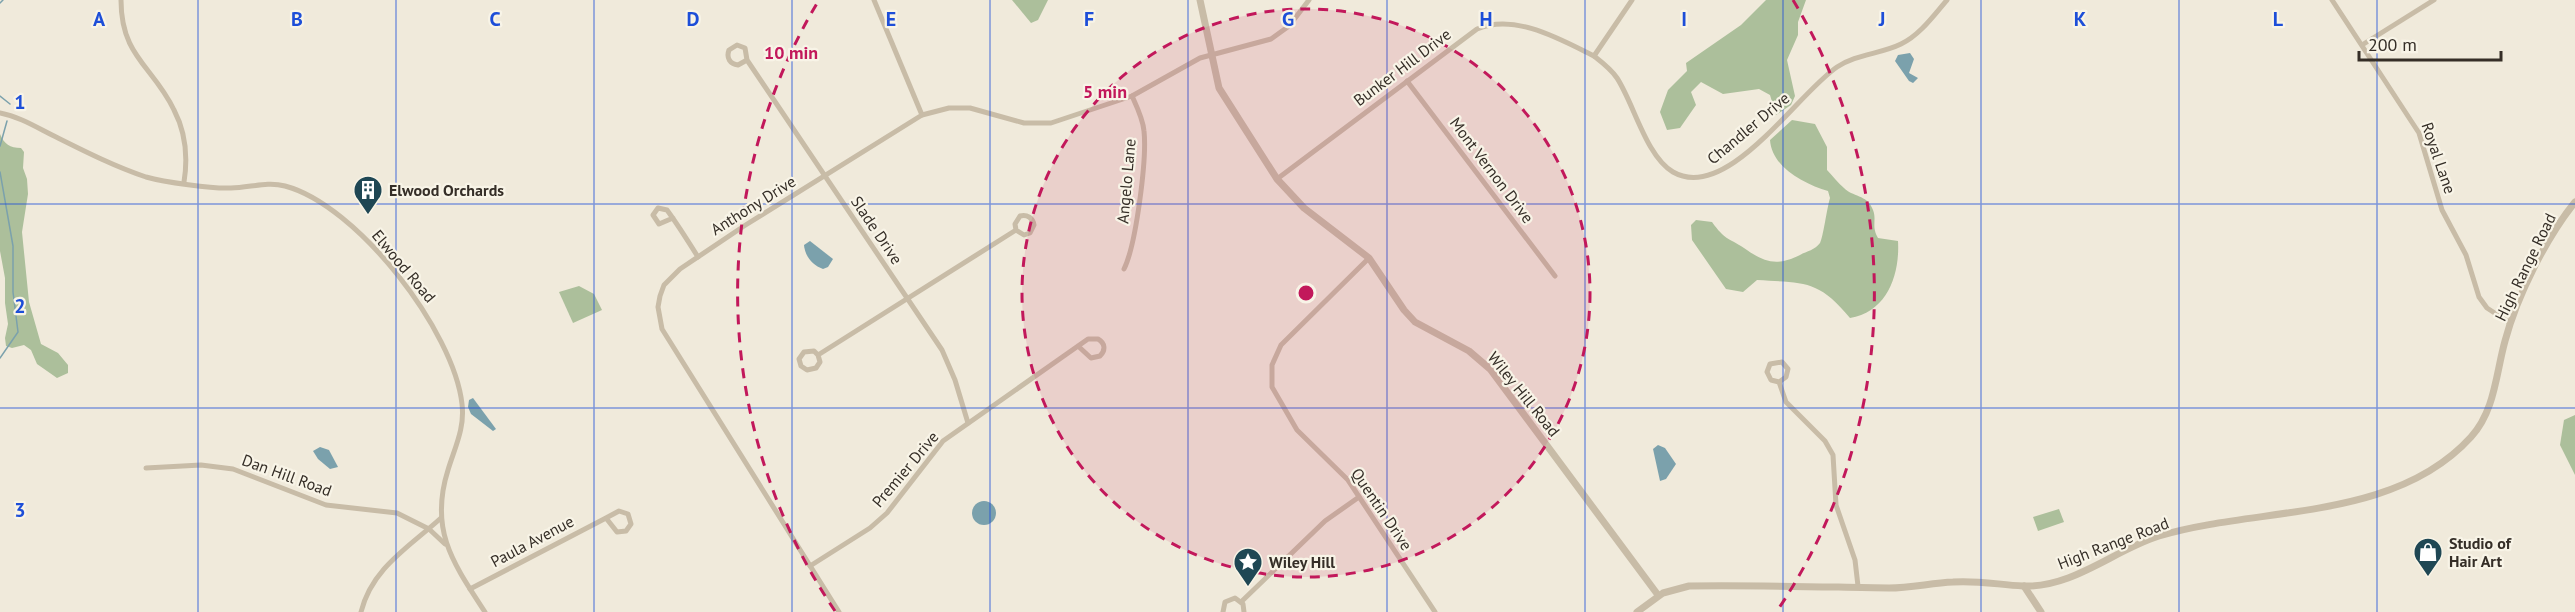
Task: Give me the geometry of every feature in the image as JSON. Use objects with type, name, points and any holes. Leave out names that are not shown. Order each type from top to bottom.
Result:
[{"type":"street","points":[[121,0],[123,24],[132,51],[169,100],[179,121],[186,153],[184,182]]},
{"type":"street","points":[[874,0],[922,115]]},
{"type":"street","name":"Wiley Hill Road","points":[[1200,0],[1217,83],[1226,102],[1277,179],[1304,208],[1369,258],[1404,310],[1415,322],[1469,351],[1490,369],[1658,595]]},
{"type":"street","name":"Anthony Drive","points":[[839,612],[662,328],[658,307],[664,285],[671,276],[698,257],[922,115],[949,108],[970,108],[1018,122],[1040,124],[1132,96],[1210,54],[1271,39],[1289,26],[1309,0]]},
{"type":"street","points":[[1594,56],[1632,0]]},
{"type":"street","name":"Chandler Drive","points":[[1594,56],[1618,80],[1663,164],[1681,175],[1703,178],[1719,172],[1741,156],[1830,73],[1854,59],[1906,42],[1946,0]]},
{"type":"street","name":"Royal Lane","points":[[2332,0],[2419,133],[2442,210],[2466,255],[2478,297],[2497,316],[2510,323]]},
{"type":"street","points":[[2362,45],[2434,0]]},
{"type":"street","name":"Bunker Hill Drive","points":[[1277,179],[1472,32],[1498,23],[1521,25],[1594,56]]},
{"type":"street","name":"Slade Drive","points":[[747,60],[947,360],[968,423]]},
{"type":"street","name":"Mont Vernon Drive","points":[[1407,81],[1555,276]]},
{"type":"street","name":"Angelo Lane","points":[[1124,269],[1132,250],[1144,144],[1143,123],[1132,96]]},
{"type":"street","name":"Elwood Road","points":[[0,113],[141,175],[229,188],[278,185],[309,196],[338,213],[354,227],[419,303],[442,341],[462,404],[461,431],[445,478],[441,518],[445,544],[485,612]]},
{"type":"street","name":"High Range Road","points":[[1637,612],[1658,595],[1689,586],[1904,588],[1965,582],[2024,586],[2085,571],[2160,536],[2230,520],[2308,511],[2355,500],[2417,477],[2459,450],[2483,420],[2494,389],[2510,323],[2548,244],[2575,202]]},
{"type":"street","points":[[673,218],[698,257]]},
{"type":"street","points":[[818,355],[1016,230]]},
{"type":"street","name":"Quentin Drive","points":[[1369,258],[1285,341],[1275,355],[1271,371],[1274,393],[1294,426],[1341,472],[1435,612]]},
{"type":"street","points":[[1095,338],[1101,341],[1104,351],[1098,358],[1091,358],[1078,346],[1095,338]]},
{"type":"street","name":"Premier Drive","points":[[810,566],[879,520],[895,504],[935,448],[1078,346]]},
{"type":"street","points":[[1776,361],[1784,363],[1788,371],[1786,377],[1779,382],[1771,380],[1767,372],[1768,366],[1776,361]]},
{"type":"street","points":[[1779,382],[1786,402],[1825,441],[1833,455],[1836,505],[1855,560],[1858,586]]},
{"type":"street","name":"Dan Hill Road","points":[[146,468],[201,465],[233,469],[326,505],[397,513],[429,529],[445,544]]},
{"type":"street","points":[[1241,602],[1320,526],[1359,497]]},
{"type":"street","points":[[624,512],[630,517],[631,524],[626,531],[617,532],[606,518],[624,512]]},
{"type":"street","points":[[361,612],[365,599],[381,571],[441,518]]},
{"type":"street","name":"Paula Avenue","points":[[470,589],[606,518]]},
{"type":"street","points":[[2024,586],[2041,612]]},
{"type":"street","points":[[1223,612],[1223,605],[1235,598],[1241,602],[1244,612]]},
{"type":"green space","points":[[1012,0],[1048,0],[1038,20],[1031,23]]},
{"type":"green space","points":[[1766,0],[1806,0],[1798,22],[1798,35],[1787,60],[1795,96],[1791,105],[1776,115],[1770,95],[1759,89],[1723,94],[1701,82],[1691,92],[1696,105],[1680,128],[1667,130],[1660,112],[1668,90],[1687,71],[1686,63],[1741,25]]},
{"type":"green space","points":[[1792,120],[1815,124],[1827,147],[1827,170],[1847,191],[1863,198],[1870,205],[1878,238],[1898,241],[1897,267],[1889,290],[1882,300],[1863,314],[1850,318],[1829,296],[1799,283],[1757,280],[1743,292],[1726,289],[1692,240],[1691,225],[1696,220],[1712,222],[1726,238],[1764,260],[1777,262],[1792,259],[1820,243],[1830,198],[1828,191],[1791,173],[1783,167],[1772,150],[1770,140]]},
{"type":"green space","points":[[0,134],[8,145],[21,148],[24,152],[23,168],[27,179],[28,194],[22,232],[29,302],[41,344],[58,353],[68,365],[68,373],[57,378],[37,364],[31,350],[24,345],[12,348],[6,346],[8,324],[5,278],[0,251]]},
{"type":"green space","points":[[579,286],[594,294],[602,310],[573,323],[559,292]]},
{"type":"green space","points":[[2575,415],[2575,475],[2560,445],[2564,420]]},
{"type":"green space","points":[[2059,509],[2064,522],[2038,531],[2033,517]]},
{"type":"water","points":[[1910,53],[1914,59],[1909,73],[1918,78],[1913,83],[1909,81],[1895,61],[1898,55]]},
{"type":"water","points":[[810,241],[833,259],[828,267],[823,269],[810,260],[804,245]]},
{"type":"water","points":[[473,398],[496,429],[493,431],[471,414],[468,407],[469,400]]},
{"type":"water","points":[[1658,445],[1665,448],[1676,464],[1666,479],[1660,481],[1653,449]]},
{"type":"water","points":[[320,447],[329,450],[338,467],[330,469],[318,459],[313,451]]},
{"type":"water","points":[[984,501],[989,502],[995,508],[995,518],[989,524],[984,525],[979,524],[973,518],[972,513],[973,508],[979,502]]},
{"type":"waterway","points":[[0,3],[3,0]]},
{"type":"waterway","points":[[0,96],[10,104]]},
{"type":"waterway","points":[[0,146],[7,121]]},
{"type":"waterway","points":[[0,172],[13,246],[13,292],[18,332],[0,358]]},
{"type":"place","name":"Elwood Orchards","points":[[368,216]]},
{"type":"place","name":"Studio of Hair Art","points":[[2428,578]]},
{"type":"place","name":"Wiley Hill","points":[[1248,588]]}]
